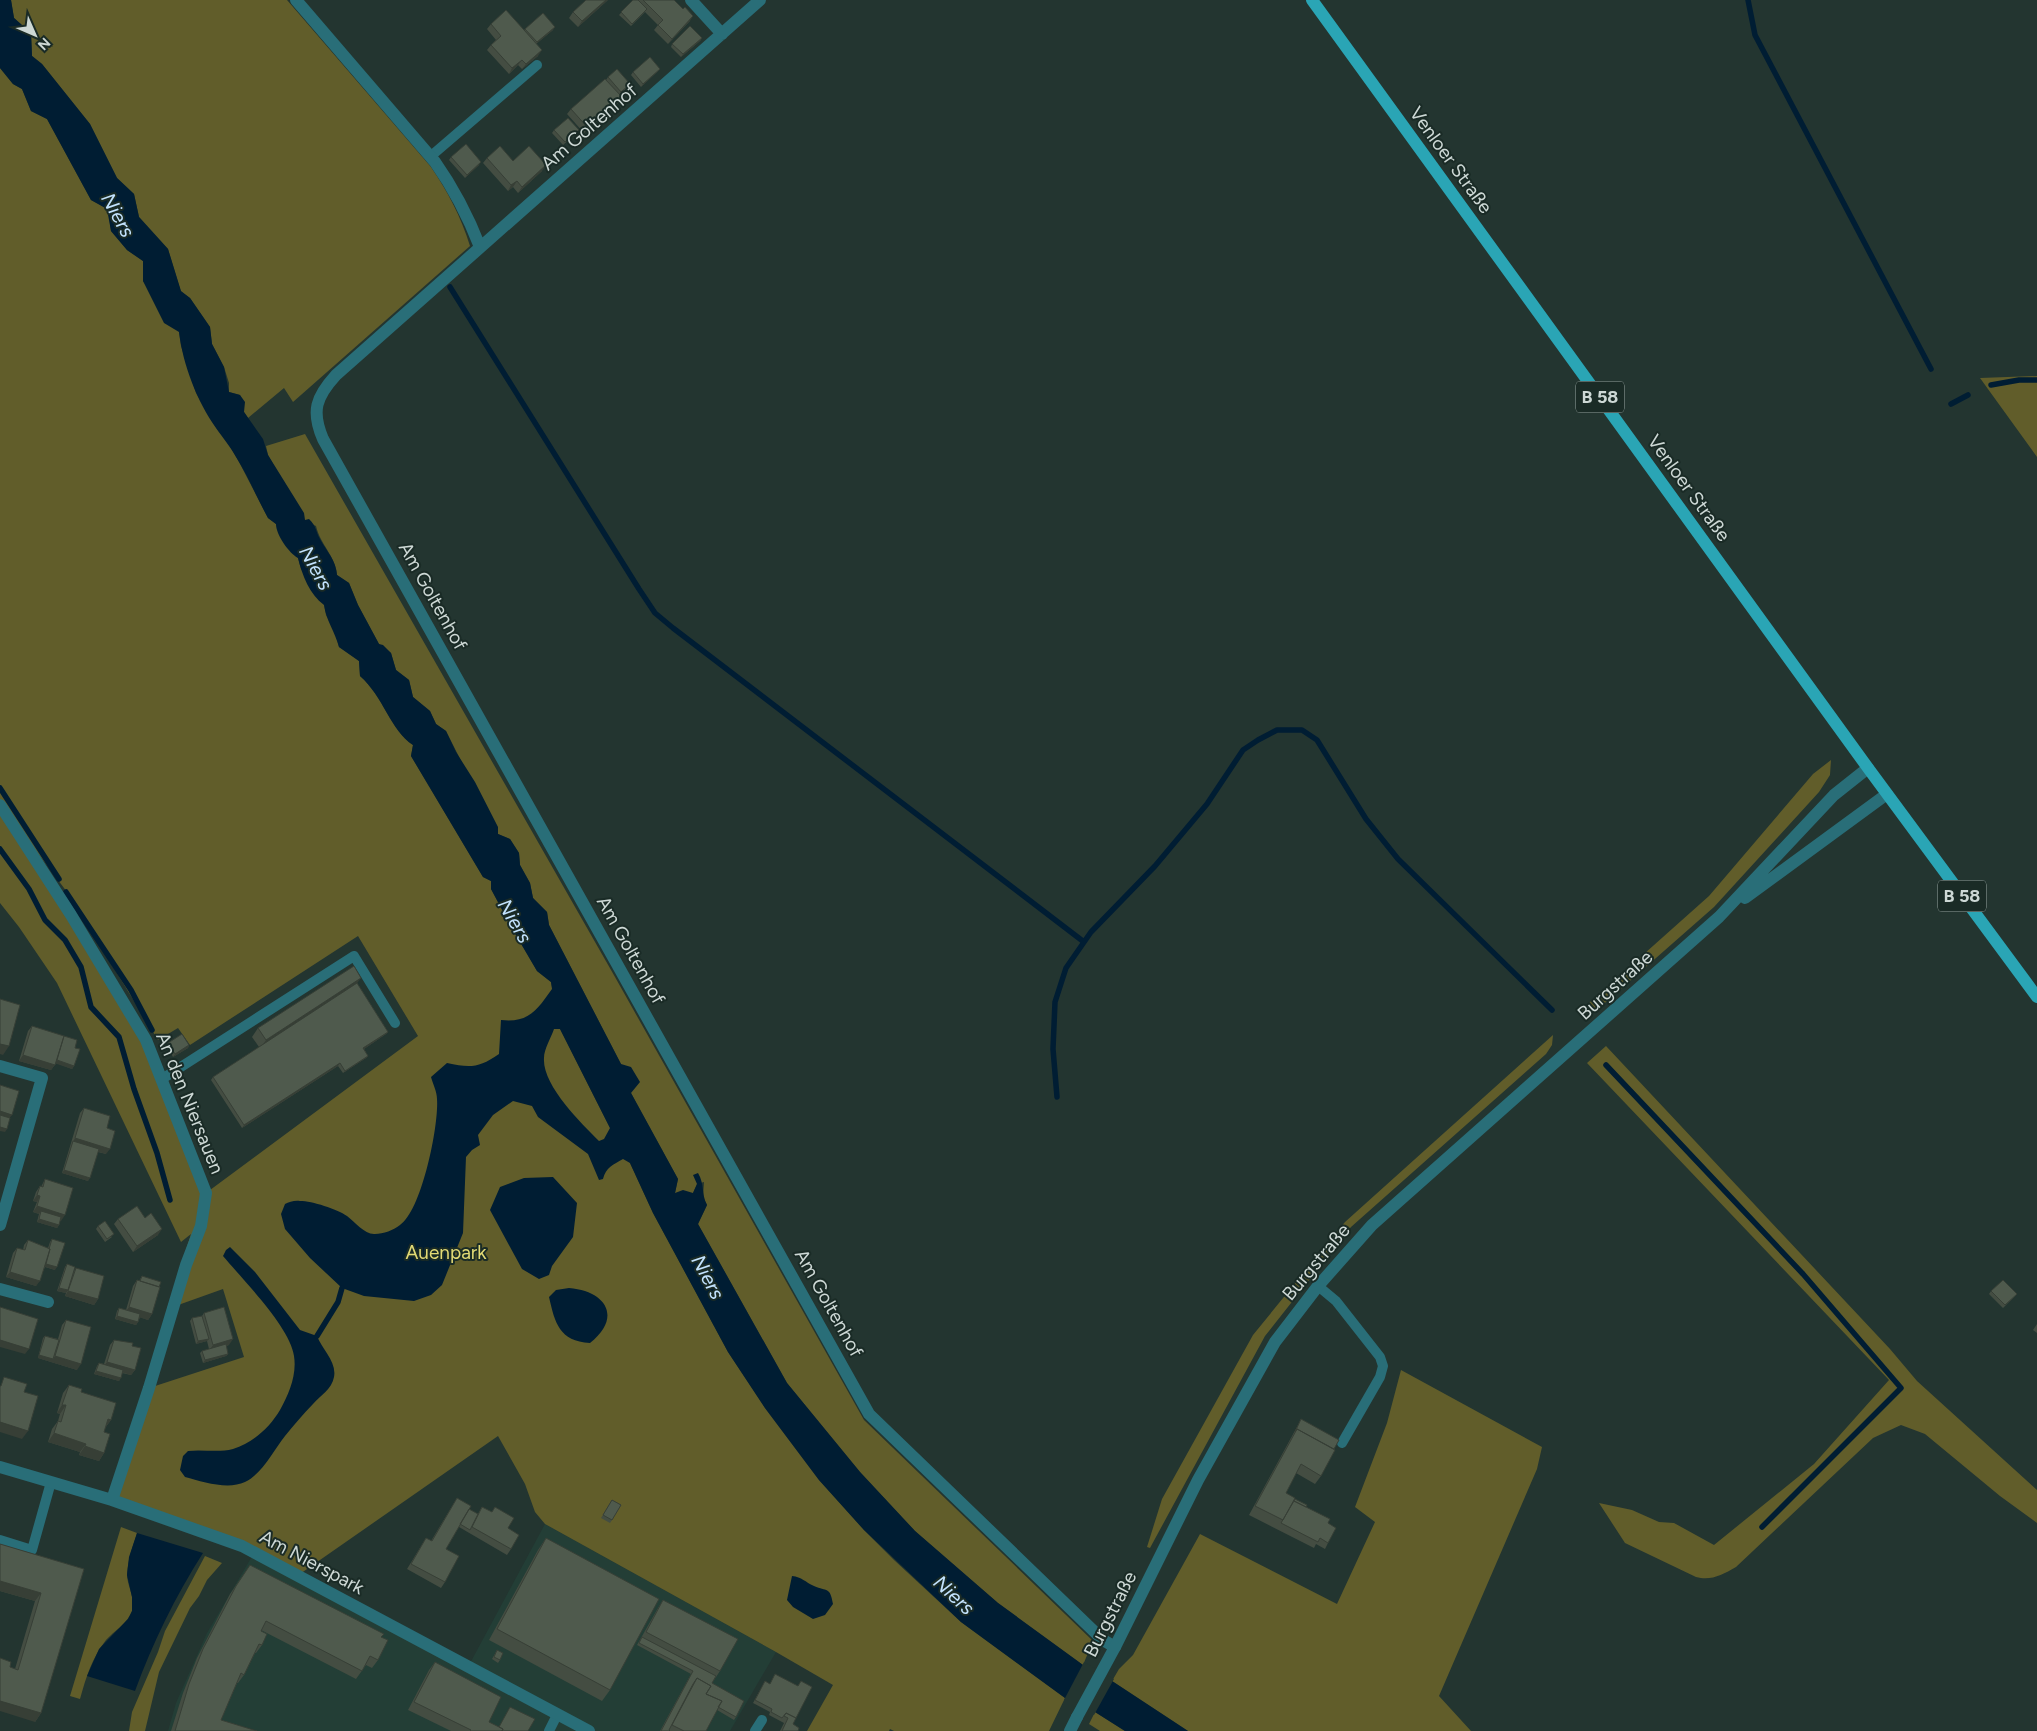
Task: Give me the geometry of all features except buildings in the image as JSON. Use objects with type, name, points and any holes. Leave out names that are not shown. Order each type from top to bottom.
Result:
[{"type":"main road","name":"Venloer Straße","points":[[1312,0],[1868,768],[2037,997]]},
{"type":"street","points":[[296,0],[431,156],[454,189],[470,220],[480,247]]},
{"type":"street","points":[[691,0],[722,34]]},
{"type":"street","name":"Am Goltenhof","points":[[760,0],[327,385],[320,395],[316,416],[323,439],[869,1414],[1103,1640],[1115,1647]]},
{"type":"street","name":"Burgstraße","points":[[1070,1731],[1115,1647],[1198,1480],[1275,1342],[1318,1286],[1372,1225],[1719,917],[1834,794],[1868,768]]},
{"type":"street","name":"Burgstraße","points":[[1719,917],[1887,794]]},
{"type":"street","name":"An den Niersauen","points":[[0,805],[71,915],[146,1040],[206,1194],[201,1226],[186,1265],[149,1388],[112,1500]]},
{"type":"street","points":[[0,1066],[42,1078],[1,1218]]},
{"type":"street","points":[[0,1289],[48,1302]]},
{"type":"street","name":"Am Nierspark","points":[[0,1467],[112,1500],[242,1546],[589,1731]]},
{"type":"lane","points":[[431,156],[537,65]]},
{"type":"lane","points":[[162,1079],[354,956],[395,1022]]},
{"type":"lane","points":[[1318,1286],[1336,1301],[1380,1356],[1383,1366],[1380,1377],[1342,1443]]},
{"type":"lane","points":[[0,1540],[32,1550],[52,1482]]},
{"type":"lane","points":[[549,1731],[557,1715]]},
{"type":"lane","points":[[755,1731],[762,1720]]},
{"type":"shaded area","points":[[545,1524],[776,1652],[730,1731],[168,1731],[176,1703],[207,1633],[254,1553],[468,1667]]},
{"type":"green space","points":[[11,0],[287,0],[431,167],[453,205],[470,246],[293,402],[284,388],[248,418],[244,412],[240,395],[229,392],[229,383],[224,367],[212,344],[210,327],[190,298],[181,292],[168,249],[139,217],[134,194],[117,178],[90,124],[42,64],[32,56],[31,33],[14,18]]},
{"type":"green space","name":"Auenpark","points":[[0,68],[13,84],[22,89],[31,111],[47,119],[91,200],[108,209],[111,231],[127,250],[143,261],[143,281],[179,331],[181,346],[196,393],[238,460],[268,518],[276,524],[298,558],[301,569],[324,604],[326,615],[335,632],[339,647],[359,661],[360,676],[375,694],[398,731],[413,745],[411,756],[483,877],[491,881],[491,889],[537,971],[551,982],[560,1029],[610,1128],[630,1163],[653,1213],[728,1352],[765,1408],[819,1480],[864,1530],[961,1622],[1065,1698],[1049,1731],[894,1731],[890,1729],[889,1731],[807,1731],[833,1685],[545,1524],[535,1512],[525,1484],[498,1436],[297,1576],[241,1546],[112,1500],[149,1388],[244,1357],[223,1289],[167,1309],[191,1234],[181,1242],[57,983],[19,927],[0,903],[0,813],[146,1040],[206,1193],[418,1036],[358,936],[190,1045],[178,1028],[158,1040],[67,892],[0,803]]},
{"type":"green space","points":[[2037,376],[2037,457],[1980,378]]},
{"type":"green space","points":[[305,434],[615,977],[864,1420],[1093,1641],[1083,1665],[998,1603],[915,1531],[860,1472],[787,1383],[698,1224],[707,1205],[703,1197],[704,1182],[697,1184],[693,1193],[675,1193],[678,1179],[631,1093],[621,1064],[549,925],[547,912],[533,898],[530,883],[520,865],[519,853],[510,839],[498,834],[446,731],[436,724],[430,711],[413,697],[409,680],[396,670],[391,653],[379,644],[358,605],[349,583],[337,575],[334,562],[316,526],[305,521],[268,455],[266,446]]},
{"type":"green space","points":[[1831,760],[1830,775],[1819,792],[1714,907],[1598,1009],[1586,1014],[1580,1011],[1709,896],[1813,774]]},
{"type":"green space","points":[[1553,1035],[1552,1045],[1546,1054],[1351,1227],[1265,1336],[1150,1548],[1147,1547],[1162,1499],[1253,1335],[1345,1222]]},
{"type":"green space","points":[[1606,1046],[1890,1349],[1917,1381],[2037,1490],[2037,1523],[2000,1496],[1925,1434],[1901,1425],[1873,1438],[1736,1567],[1721,1575],[1712,1578],[1696,1577],[1625,1543],[1599,1503],[1632,1510],[1659,1522],[1674,1523],[1714,1545],[1814,1464],[1889,1380],[1587,1063]]},
{"type":"green space","points":[[1401,1370],[1542,1447],[1537,1469],[1439,1696],[1471,1731],[1188,1731],[1112,1681],[1119,1669],[1133,1655],[1200,1534],[1337,1604],[1375,1522],[1355,1507],[1387,1423]]},
{"type":"green space","points":[[121,1527],[137,1533],[127,1574],[133,1602],[132,1611],[120,1627],[106,1640],[97,1654],[87,1675],[80,1699],[70,1696]]},
{"type":"green space","points":[[205,1556],[222,1563],[207,1580],[190,1608],[159,1672],[145,1731],[129,1731],[132,1712],[165,1631]]},
{"type":"green space","points":[[1095,1712],[1125,1731],[1100,1731],[1089,1724]]},
{"type":"water","name":"Niers","points":[[0,0],[11,0],[14,18],[31,33],[32,56],[42,64],[90,124],[117,178],[134,194],[139,217],[168,249],[181,291],[190,298],[210,327],[212,344],[224,367],[229,392],[240,395],[245,402],[244,412],[263,439],[268,455],[304,513],[305,520],[309,519],[315,526],[320,539],[333,560],[337,575],[349,583],[358,605],[379,644],[383,645],[391,653],[396,670],[409,680],[413,697],[430,711],[436,724],[446,731],[498,827],[498,834],[510,839],[519,853],[520,865],[530,883],[533,898],[547,912],[549,925],[621,1064],[631,1067],[640,1082],[631,1093],[678,1179],[675,1193],[683,1190],[693,1193],[697,1184],[693,1175],[698,1173],[702,1181],[707,1205],[698,1224],[787,1383],[860,1472],[915,1531],[998,1603],[1083,1665],[1112,1681],[1188,1731],[1125,1731],[1095,1712],[1065,1698],[961,1622],[864,1530],[819,1480],[765,1408],[728,1352],[653,1213],[630,1163],[623,1159],[610,1167],[603,1179],[599,1180],[588,1154],[538,1117],[532,1106],[513,1101],[493,1115],[478,1135],[480,1145],[466,1157],[463,1233],[442,1285],[431,1295],[414,1301],[364,1296],[342,1288],[310,1258],[285,1229],[281,1214],[285,1204],[296,1201],[318,1204],[337,1211],[371,1234],[395,1229],[400,1225],[408,1216],[415,1203],[428,1166],[437,1111],[436,1091],[431,1077],[447,1063],[474,1066],[486,1062],[499,1054],[501,1020],[519,1019],[531,1014],[552,989],[551,982],[537,971],[491,889],[491,881],[483,877],[411,756],[413,745],[398,731],[375,694],[360,676],[359,661],[339,647],[324,605],[307,584],[298,558],[284,543],[278,533],[276,524],[268,518],[240,464],[203,406],[187,370],[179,332],[164,323],[143,281],[143,261],[127,250],[111,231],[107,209],[91,200],[47,119],[31,111],[22,89],[13,84],[0,68]],"holes":[[[554,1029],[560,1029],[610,1128],[604,1139],[599,1141],[564,1103],[549,1080],[545,1069],[544,1055],[546,1047]]]},
{"type":"water","points":[[553,1177],[577,1203],[573,1237],[552,1266],[549,1275],[539,1279],[522,1269],[490,1210],[500,1187],[524,1178]]},
{"type":"water","points":[[230,1247],[255,1272],[300,1330],[317,1336],[331,1361],[334,1377],[328,1389],[295,1424],[257,1473],[245,1482],[223,1485],[185,1477],[180,1470],[183,1456],[188,1451],[222,1451],[233,1449],[254,1439],[276,1416],[283,1404],[292,1384],[295,1363],[291,1344],[275,1318],[223,1256]]},
{"type":"water","points":[[569,1288],[593,1294],[606,1307],[606,1324],[600,1334],[590,1343],[571,1339],[560,1329],[556,1322],[549,1297],[556,1290]]},
{"type":"water","points":[[137,1533],[203,1553],[165,1620],[135,1691],[87,1676],[99,1649],[128,1619],[132,1611],[132,1597],[127,1575],[129,1557]]},
{"type":"water","points":[[792,1576],[827,1590],[831,1594],[833,1604],[825,1615],[813,1619],[793,1607],[787,1600]]},
{"type":"pier","points":[[1084,1662],[1114,1679],[1094,1715],[1064,1700]]},
{"type":"waterway","points":[[1748,0],[1755,35],[1931,369]]},
{"type":"waterway","points":[[450,287],[655,613],[1084,942]]},
{"type":"waterway","points":[[1991,385],[2019,380],[2037,380]]},
{"type":"waterway","points":[[1951,404],[1968,395]]},
{"type":"waterway","points":[[1057,1097],[1053,1049],[1055,1002],[1066,968],[1091,932],[1155,866],[1207,804],[1243,750],[1277,730],[1302,730],[1317,740],[1366,819],[1398,859],[1552,1010]]},
{"type":"waterway","points":[[0,788],[59,879]]},
{"type":"waterway","points":[[0,849],[29,889],[45,920],[65,940],[81,967],[91,1007],[119,1037],[134,1089],[157,1153],[170,1200]]},
{"type":"waterway","points":[[66,892],[131,990],[152,1030]]},
{"type":"waterway","points":[[1606,1065],[1803,1274],[1901,1388],[1762,1527]]},
{"type":"waterway","points":[[317,1336],[338,1302],[342,1288]]}]
